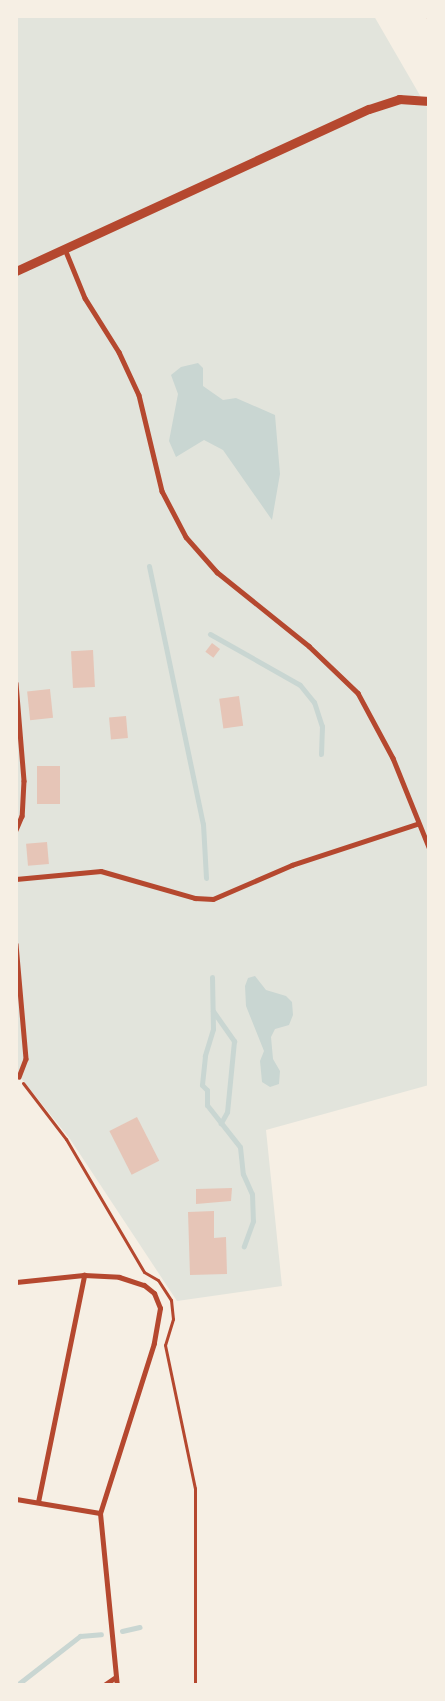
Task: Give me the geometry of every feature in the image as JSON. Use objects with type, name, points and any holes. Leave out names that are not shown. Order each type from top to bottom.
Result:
[{"type":"street","points":[[16,271],[377,106],[399,99],[429,101]]},
{"type":"street","points":[[65,249],[86,298],[119,352],[139,394],[162,490],[186,537],[218,572],[309,646],[358,693],[393,758],[417,824],[429,847]]},
{"type":"street","points":[[16,683],[22,816],[16,830]]},
{"type":"street","points":[[16,879],[102,871],[195,898],[213,899],[292,865],[417,824]]},
{"type":"street","points":[[16,944],[26,1059],[19,1078]]},
{"type":"street","points":[[38,1502],[84,1276]]},
{"type":"street","points":[[16,1282],[84,1276],[119,1277],[144,1285],[158,1301],[161,1315],[100,1513],[117,1685]]},
{"type":"street","points":[[16,1499],[100,1513]]},
{"type":"street","points":[[104,1685],[116,1677]]},
{"type":"path","points":[[19,1078],[66,1139],[144,1272],[158,1280],[171,1300],[174,1313],[165,1345],[195,1488],[195,1685]]},
{"type":"shaded area","points":[[16,16],[374,16],[429,111],[429,1085],[266,1130],[282,1286],[177,1301],[70,1139],[16,1072]]},
{"type":"shaded area","points":[[198,363],[203,368],[203,386],[223,400],[236,398],[275,415],[280,474],[272,520],[223,450],[204,440],[176,457],[169,441],[178,394],[171,375],[181,367]]},
{"type":"shaded area","points":[[255,976],[266,990],[286,996],[292,1002],[293,1015],[289,1025],[275,1029],[271,1037],[273,1059],[280,1071],[279,1084],[270,1087],[262,1082],[260,1061],[264,1051],[246,1006],[245,986],[248,978]]},
{"type":"building","points":[[212,643],[220,649],[213,658],[205,652]]},
{"type":"building","points":[[93,650],[95,687],[73,688],[71,651]]},
{"type":"building","points":[[50,689],[53,718],[30,720],[27,691]]},
{"type":"building","points":[[239,696],[243,726],[223,728],[219,699]]},
{"type":"building","points":[[126,716],[128,738],[111,739],[109,717]]},
{"type":"building","points":[[37,766],[60,766],[60,804],[37,804]]},
{"type":"building","points":[[47,842],[49,864],[28,866],[26,844]]},
{"type":"building","points":[[137,1117],[159,1161],[132,1175],[109,1131]]},
{"type":"building","points":[[232,1188],[231,1201],[196,1204],[196,1189]]},
{"type":"building","points":[[214,1211],[214,1238],[226,1237],[227,1274],[190,1275],[188,1212]]},
{"type":"waterway","points":[[149,566],[203,824],[206,878]]},
{"type":"waterway","points":[[210,634],[300,685],[314,702],[322,726],[321,754]]},
{"type":"waterway","points":[[212,977],[213,1029],[205,1056],[202,1085],[207,1090],[207,1105],[240,1147],[243,1174],[252,1194],[253,1221],[244,1246]]},
{"type":"waterway","points":[[213,1011],[234,1041],[227,1112],[221,1123]]},
{"type":"waterway","points":[[122,1631],[140,1627]]},
{"type":"waterway","points":[[17,1685],[80,1636],[101,1634]]}]
